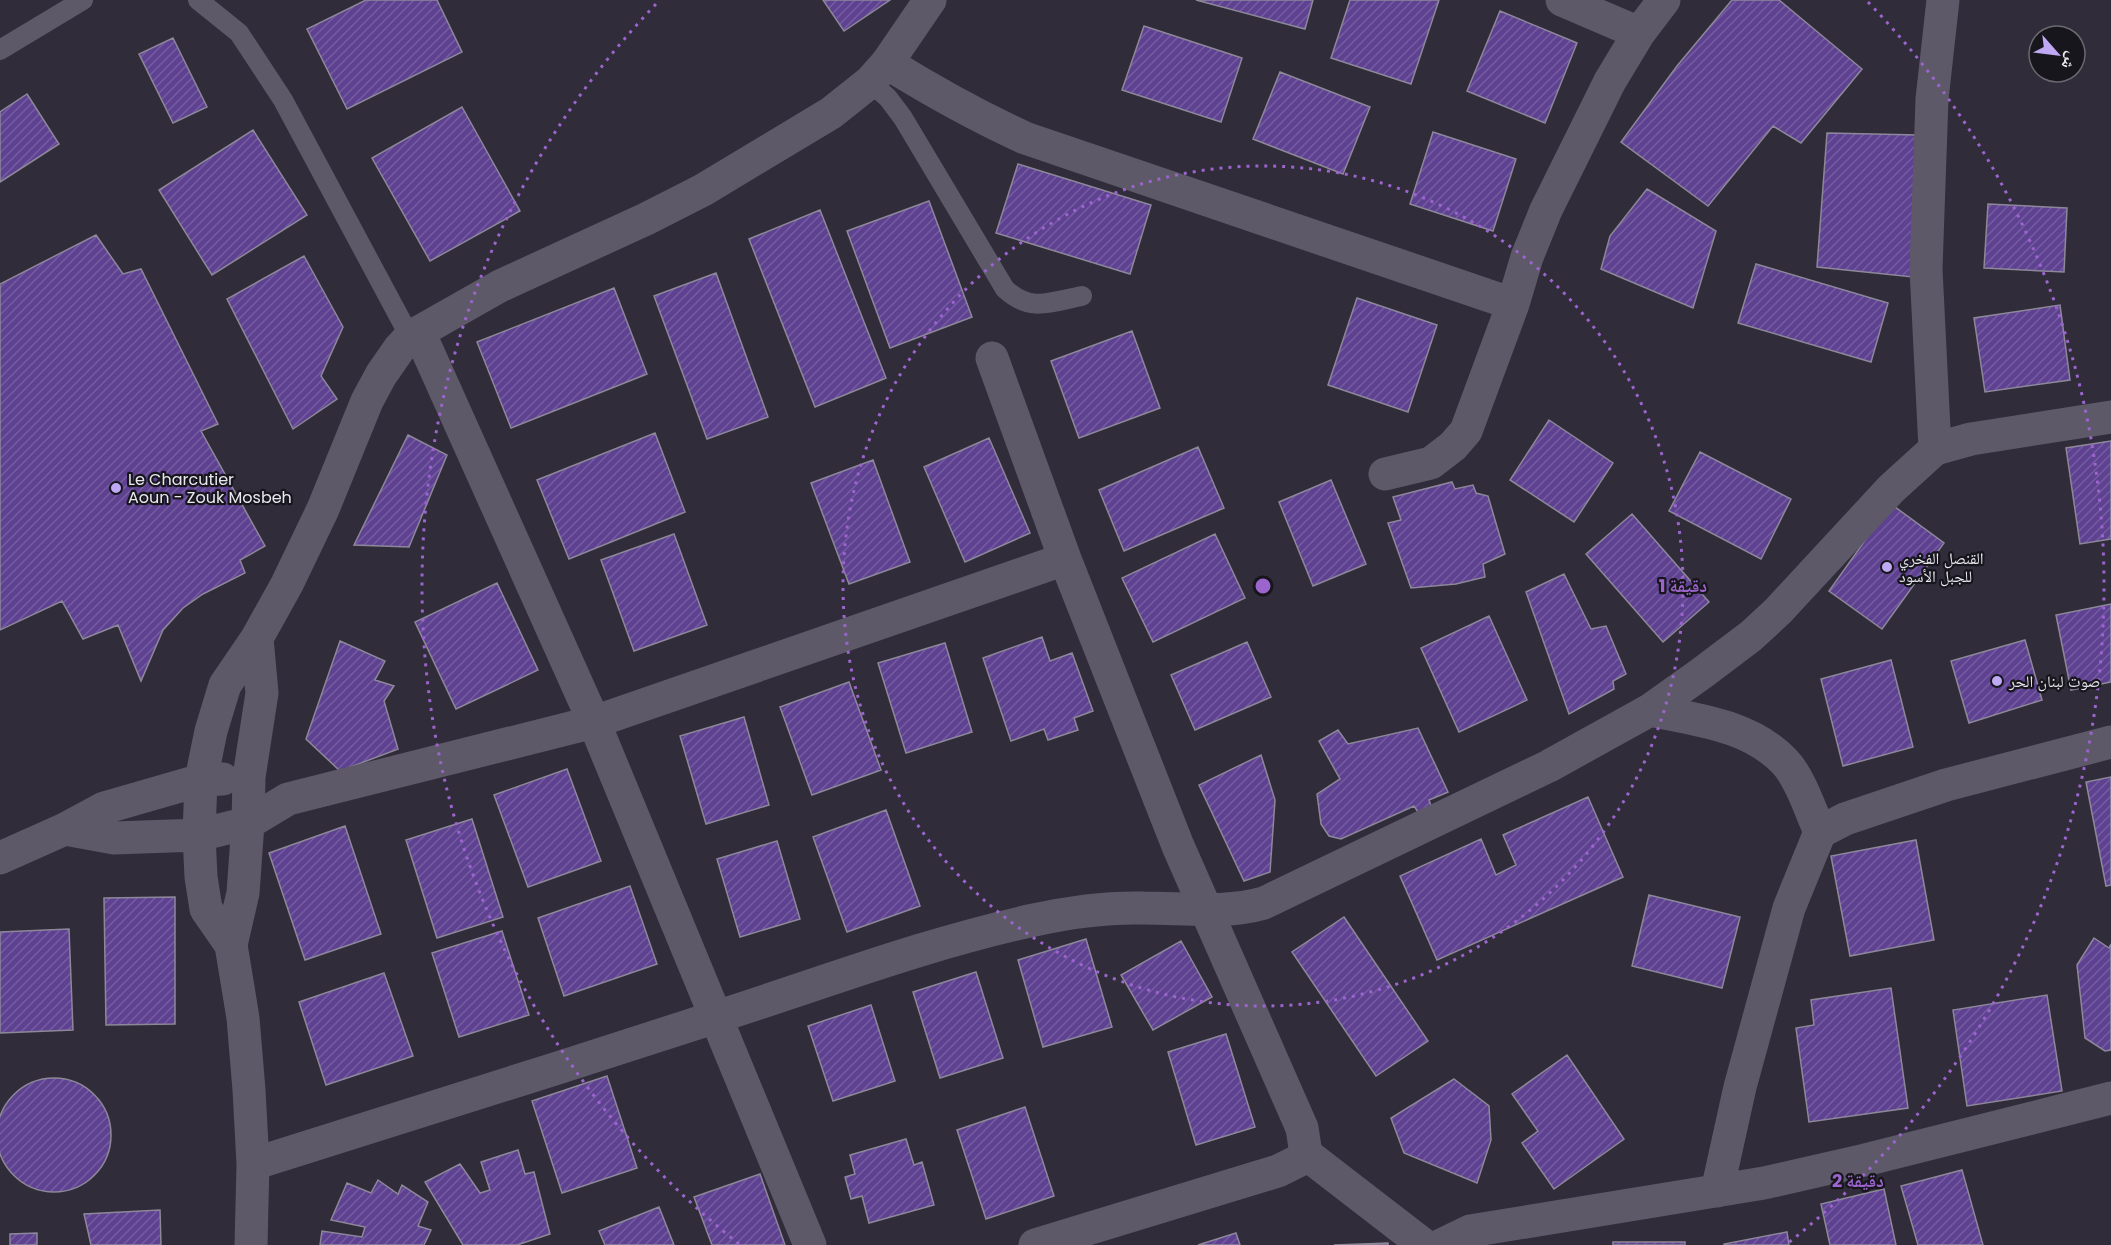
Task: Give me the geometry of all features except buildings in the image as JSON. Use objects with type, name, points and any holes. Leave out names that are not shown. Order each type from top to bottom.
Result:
[{"type":"street","points":[[231,945],[206,909],[201,877],[199,835],[201,780],[211,731],[225,685],[257,638],[287,584],[323,509],[367,401],[399,349],[415,334],[500,286],[646,219],[702,190],[831,113],[879,72],[930,0]]},
{"type":"street","points":[[1562,0],[1639,33]]},
{"type":"street","points":[[1385,474],[1431,463],[1453,446],[1466,431],[1513,304],[1527,257],[1546,210],[1610,81],[1639,33],[1664,0]]},
{"type":"street","points":[[1935,448],[1926,269],[1932,99],[1943,0]]},
{"type":"street","points":[[879,72],[943,98],[1025,138],[1513,304]]},
{"type":"street","points":[[415,334],[594,722],[810,1245]]},
{"type":"street","points":[[992,358],[1065,560],[1147,770],[1205,910],[1297,1117],[1305,1141],[1306,1154],[1424,1245]]},
{"type":"street","points":[[253,1164],[872,966],[1033,920],[1094,910],[1246,908],[1273,899],[1549,766],[1650,710],[1710,667],[1778,611],[1892,489],[1935,448],[1971,439],[2111,417]]},
{"type":"street","points":[[65,829],[114,838],[199,835],[248,823],[288,799],[594,722],[1065,560]]},
{"type":"street","points":[[251,1245],[253,1164],[243,1018],[231,945],[243,893],[249,777],[261,693],[257,638]]},
{"type":"street","points":[[1650,710],[1723,726],[1756,738],[1786,763],[1803,792],[1820,832]]},
{"type":"street","points":[[1717,1191],[1740,1087],[1789,908],[1820,832],[1845,819],[1926,792],[2111,742]]},
{"type":"street","points":[[0,858],[65,829],[104,808],[201,780],[249,777],[288,799]]},
{"type":"street","points":[[1441,1245],[1470,1231],[1717,1191],[1865,1160],[2111,1098]]},
{"type":"street","points":[[1035,1245],[1278,1171],[1290,1166],[1306,1154]]},
{"type":"lane","points":[[0,50],[84,0]]},
{"type":"lane","points":[[198,0],[239,33],[283,100],[415,334]]},
{"type":"lane","points":[[879,72],[888,98],[903,118],[1005,289],[1015,298],[1032,305],[1083,296]]},
{"type":"place","name":"Le Charcutier Aoun - Zouk Mosbeh","points":[[116,488]]},
{"type":"place","name":"القنصل الفخري للجبل الأسود","points":[[1887,567]]},
{"type":"place","name":"صوت لبنان الحر","points":[[1997,681]]}]
